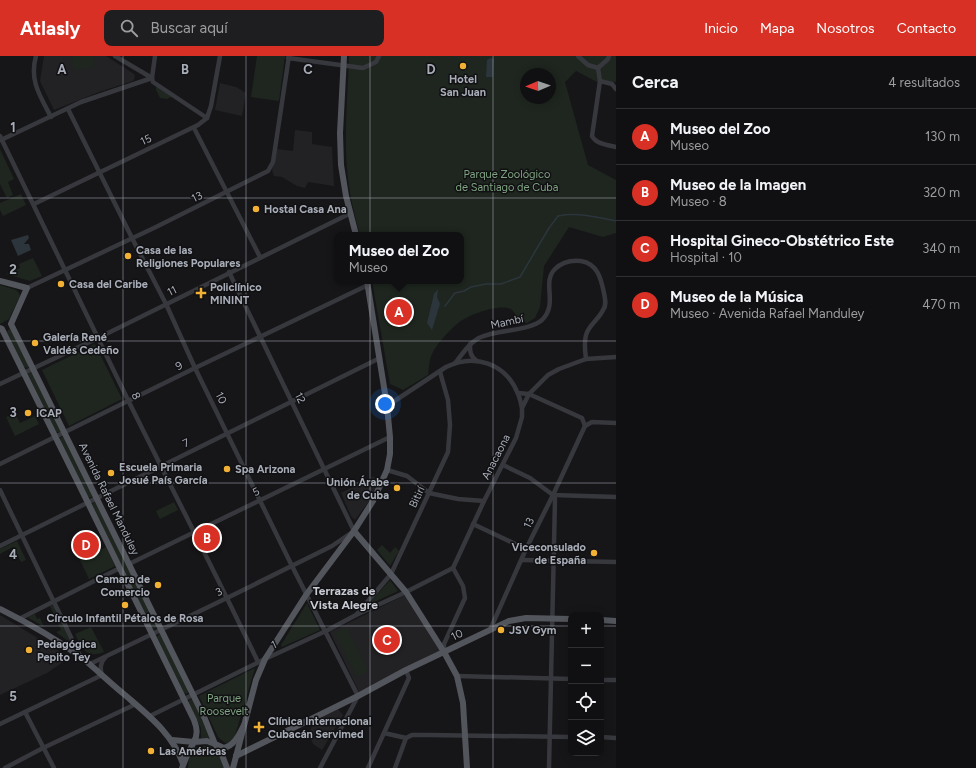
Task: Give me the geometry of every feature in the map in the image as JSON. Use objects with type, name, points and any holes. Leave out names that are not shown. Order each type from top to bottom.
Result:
[{"type":"main road","points":[[344,56],[340,133],[341,165],[346,196],[355,232]]},
{"type":"main road","points":[[0,281],[27,288],[11,324]]},
{"type":"main road","points":[[233,768],[256,680],[265,659],[306,595],[354,531],[373,501],[387,470],[390,454],[390,437],[387,406],[367,284]]},
{"type":"main road","name":"Avenida Rafael Manduley","points":[[11,324],[193,694],[227,768]]},
{"type":"main road","name":"Avenida Rafael Manduley","points":[[1,328],[56,437],[197,727],[197,734],[194,742]]},
{"type":"main road","points":[[354,531],[406,592],[444,652],[457,676],[463,703],[467,768]]},
{"type":"main road","points":[[0,609],[19,618],[90,664],[102,676],[150,716],[172,740],[180,752],[183,766]]},
{"type":"main road","name":"10","points":[[236,756],[358,696],[406,670],[490,630],[518,619],[568,619]]},
{"type":"main road","points":[[604,620],[616,620]]},
{"type":"main road","points":[[172,740],[194,742],[207,741],[224,748],[236,740],[244,725]]},
{"type":"main road","points":[[183,766],[194,742]]},
{"type":"street","points":[[36,56],[33,66],[36,88],[51,117]]},
{"type":"street","points":[[115,56],[152,78],[153,82],[207,118],[211,106],[220,56]]},
{"type":"street","points":[[152,78],[155,56]]},
{"type":"street","points":[[288,57],[363,68],[376,62],[379,56]]},
{"type":"street","points":[[578,56],[588,65],[598,68]]},
{"type":"street","points":[[598,68],[608,59],[609,56]]},
{"type":"street","name":"13","points":[[27,288],[65,271],[268,171],[272,162],[288,57]]},
{"type":"street","points":[[598,68],[600,81],[592,136],[594,140],[599,143],[616,147]]},
{"type":"street","points":[[1,139],[81,102],[152,78]]},
{"type":"street","points":[[600,81],[612,84],[616,89]]},
{"type":"street","name":"10","points":[[68,109],[166,304],[195,368],[306,595],[358,696]]},
{"type":"street","name":"15","points":[[34,204],[194,128],[207,118]]},
{"type":"street","points":[[194,128],[260,257]]},
{"type":"street","name":"8","points":[[1,139],[34,204],[128,401],[258,662]]},
{"type":"street","name":"11","points":[[0,384],[98,338],[351,213]]},
{"type":"street","name":"Mambí","points":[[455,363],[470,344],[479,337],[534,325],[542,319],[551,303],[549,285],[553,272],[562,264],[576,260],[590,264],[596,269],[600,275],[606,303],[604,310],[586,333],[586,360]]},
{"type":"street","name":"12","points":[[229,272],[354,531]]},
{"type":"street","name":"9","points":[[0,464],[261,337],[365,284]]},
{"type":"street","points":[[1,328],[11,324]]},
{"type":"street","points":[[470,344],[472,358],[492,365],[510,380],[518,393],[522,408]]},
{"type":"street","name":"Anacaona","points":[[453,568],[519,431],[522,408],[530,394],[548,375],[559,369],[586,360],[616,357]]},
{"type":"street","name":"7","points":[[0,546],[96,497],[380,358]]},
{"type":"street","points":[[387,406],[409,390],[455,363],[477,360]]},
{"type":"street","name":"Bitirí","points":[[356,615],[391,574],[448,452],[450,425],[448,400],[440,372]]},
{"type":"street","points":[[518,393],[530,394],[582,418],[585,426],[592,422],[616,423]]},
{"type":"street","name":"13","points":[[490,630],[526,549],[585,426]]},
{"type":"street","name":"5","points":[[129,564],[390,437]]},
{"type":"street","points":[[503,465],[530,478],[553,495],[555,499],[549,768]]},
{"type":"street","points":[[387,470],[407,476],[429,493],[458,499],[484,501]]},
{"type":"street","points":[[0,490],[81,657]]},
{"type":"street","points":[[553,495],[616,497]]},
{"type":"street","points":[[473,524],[526,549]]},
{"type":"street","name":"3","points":[[90,664],[332,546],[354,531]]},
{"type":"street","points":[[522,560],[616,562]]},
{"type":"street","points":[[19,618],[120,568]]},
{"type":"street","points":[[406,592],[453,568],[463,586],[465,598],[444,644],[444,652]]},
{"type":"street","name":"1","points":[[150,716],[183,698],[226,679],[258,662],[326,632],[356,615],[406,592]]},
{"type":"street","points":[[0,724],[102,676],[101,664],[107,656]]},
{"type":"street","points":[[368,768],[409,678],[406,670]]},
{"type":"street","points":[[457,676],[568,679]]},
{"type":"street","points":[[604,680],[616,680]]},
{"type":"street","points":[[320,768],[358,696]]},
{"type":"street","points":[[5,768],[136,704]]},
{"type":"street","points":[[25,712],[54,768]]},
{"type":"street","points":[[384,733],[406,738],[412,735],[568,737]]},
{"type":"street","points":[[604,737],[616,738]]},
{"type":"street","points":[[396,768],[406,738]]},
{"type":"shaded area","points":[[44,56],[106,56],[134,74],[135,77],[133,81],[99,92],[54,110],[40,81]]},
{"type":"shaded area","points":[[490,58],[494,59],[493,77],[486,77],[487,60]]},
{"type":"shaded area","points":[[220,83],[236,87],[246,93],[242,116],[215,110]]},
{"type":"shaded area","points":[[295,130],[312,132],[312,144],[332,147],[334,186],[308,182],[305,188],[297,186],[282,177],[274,176],[272,170],[277,149],[293,151]]},
{"type":"shaded area","points":[[28,235],[29,238],[24,244],[29,244],[31,250],[18,256],[11,240]]},
{"type":"shaded area","points":[[438,289],[437,297],[440,304],[432,330],[427,323],[434,294]]},
{"type":"shaded area","points":[[374,476],[377,484],[370,500],[355,520],[351,516],[341,493]]},
{"type":"shaded area","points":[[405,595],[446,649],[359,692],[330,632]]},
{"type":"shaded area","name":"Pedagógica Pepito Tey","points":[[0,615],[67,656],[63,662],[47,673],[0,695]]},
{"type":"shaded area","points":[[338,709],[343,715],[322,750],[313,744],[309,734],[313,722]]},
{"type":"green space","points":[[72,56],[94,56],[95,67],[73,70]]},
{"type":"green space","points":[[257,56],[285,56],[279,101],[251,97]]},
{"type":"green space","name":"Parque Zoológico de Santiago de Cuba","points":[[349,56],[616,56],[616,82],[602,81],[602,78],[599,77],[599,83],[576,71],[565,82],[588,165],[616,180],[616,233],[603,237],[569,227],[544,266],[540,307],[535,318],[527,323],[517,320],[511,309],[499,308],[476,313],[463,320],[447,333],[434,350],[430,359],[428,375],[403,390],[390,384],[373,284],[464,284],[464,232],[359,232],[350,193],[346,147]]},
{"type":"green space","points":[[156,85],[173,96],[167,99],[160,98],[156,90]]},
{"type":"green space","points":[[0,149],[14,179],[8,182],[13,195],[7,198],[0,184]]},
{"type":"green space","points":[[21,194],[26,205],[3,216],[0,210],[0,203]]},
{"type":"green space","points":[[33,258],[42,276],[30,281],[6,274],[20,268],[19,264]]},
{"type":"green space","points":[[0,285],[16,290],[20,296],[9,319],[0,324]]},
{"type":"green space","points":[[9,329],[11,330],[29,366],[28,368],[24,367],[7,332]]},
{"type":"green space","points":[[95,344],[122,399],[69,426],[42,370]]},
{"type":"green space","points":[[29,372],[32,372],[61,431],[60,432],[56,432],[28,374]]},
{"type":"green space","points":[[15,413],[20,423],[35,416],[39,424],[15,436],[6,417]]},
{"type":"green space","points":[[61,437],[63,437],[92,496],[91,498],[88,497],[60,440]]},
{"type":"green space","points":[[94,502],[97,503],[157,627],[155,629],[152,628],[92,505]]},
{"type":"green space","points":[[174,502],[178,510],[160,519],[156,511]]},
{"type":"green space","points":[[17,541],[26,560],[21,562],[13,547],[0,554],[0,549]]},
{"type":"green space","points":[[382,545],[390,553],[395,547],[399,551],[390,566],[377,550]]},
{"type":"green space","points":[[106,547],[115,566],[89,579],[80,560]]},
{"type":"green space","points":[[390,580],[398,591],[368,605]]},
{"type":"green space","points":[[307,603],[320,630],[282,647],[281,645]]},
{"type":"green space","points":[[53,605],[72,644],[56,632],[61,630],[50,606]]},
{"type":"green space","points":[[35,614],[37,619],[40,618],[44,627],[27,617]]},
{"type":"green space","points":[[91,627],[104,652],[93,654],[85,651],[75,634]]},
{"type":"green space","points":[[347,627],[368,671],[356,677],[335,633]]},
{"type":"green space","points":[[159,634],[189,691],[187,694],[184,693],[157,637]]},
{"type":"green space","name":"Parque Roosevelt","points":[[255,668],[234,739],[231,742],[225,743],[218,737],[199,696]]},
{"type":"green space","points":[[190,699],[193,700],[209,738],[201,738],[201,728],[188,703]]},
{"type":"green space","points":[[209,745],[222,761],[224,768],[188,768],[189,756],[194,748]]},
{"type":"waterway","points":[[445,306],[455,293],[464,291],[471,287],[486,284],[501,284],[520,277],[549,228],[558,216],[580,215],[616,221]]},
{"type":"place","name":"Hotel San Juan","points":[[463,66]]},
{"type":"place","name":"Hostal Casa Ana","points":[[256,209]]},
{"type":"place","name":"Casa de las Religiones Populares","points":[[128,256]]},
{"type":"place","name":"Casa del Caribe","points":[[61,284]]},
{"type":"place","name":"Policlínico MININT","points":[[201,293]]},
{"type":"place","name":"Museo del Zoo","points":[[399,312]]},
{"type":"place","name":"Galería René Valdés Cedeño","points":[[35,343]]},
{"type":"place","name":"ICAP","points":[[28,413]]},
{"type":"place","name":"Spa Arizona","points":[[227,469]]},
{"type":"place","name":"Escuela Primaria Josué País García","points":[[111,473]]},
{"type":"place","name":"Unión Árabe de Cuba","points":[[397,488]]},
{"type":"place","name":"Museo de la Imagen","points":[[207,538]]},
{"type":"place","name":"Museo de la Música","points":[[86,545]]},
{"type":"place","name":"Viceconsulado de España","points":[[594,553]]},
{"type":"place","name":"Camara de Comercio","points":[[158,585]]},
{"type":"place","name":"Círculo Infantil Pétalos de Rosa","points":[[125,605]]},
{"type":"place","name":"JSV Gym","points":[[501,630]]},
{"type":"place","name":"Hospital Gineco-Obstétrico Este","points":[[387,640]]},
{"type":"place","name":"Pedagógica Pepito Tey","points":[[29,650]]},
{"type":"place","name":"Clínica Internacional Cubacán Servimed","points":[[259,727]]},
{"type":"place","name":"Las Américas","points":[[151,751]]},
{"type":"district","name":"Terrazas de Vista Alegre","points":[[344,598]]}]
